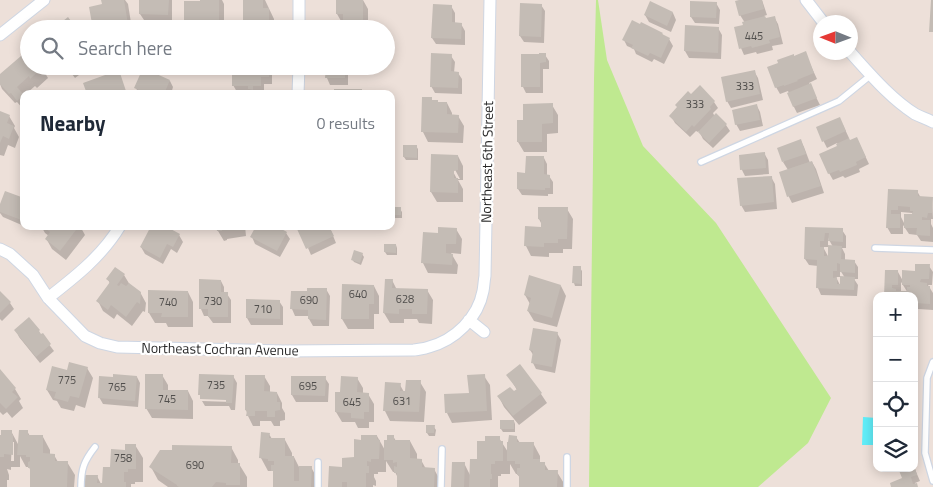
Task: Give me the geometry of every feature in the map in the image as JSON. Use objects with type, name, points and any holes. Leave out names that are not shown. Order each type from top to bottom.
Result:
[{"type":"street","points":[[0,35],[44,0]]},
{"type":"street","points":[[299,0],[299,20]]},
{"type":"street","name":"Northeast 6th Street","points":[[469,320],[478,307],[483,292],[485,276],[490,0]]},
{"type":"street","points":[[806,0],[817,15]]},
{"type":"street","points":[[857,60],[897,101],[916,114],[933,122]]},
{"type":"street","points":[[298,90],[299,75]]},
{"type":"street","points":[[48,298],[87,268],[118,230]]},
{"type":"street","name":"Northeast Cochran Avenue","points":[[0,249],[10,254],[33,275],[48,298],[85,336],[100,343],[117,347],[283,351],[414,350],[430,347],[445,341],[458,332],[469,320]]},
{"type":"street","points":[[469,320],[484,332]]},
{"type":"lane","points":[[701,162],[839,100],[871,75]]},
{"type":"lane","points":[[875,248],[933,250]]},
{"type":"lane","points":[[933,362],[927,378],[925,453],[933,481]]},
{"type":"lane","points":[[81,487],[81,474],[88,457],[96,447]]},
{"type":"lane","points":[[441,487],[442,449]]},
{"type":"lane","points":[[567,457],[567,487]]},
{"type":"lane","points":[[318,462],[318,487]]},
{"type":"green space","points":[[596,0],[598,0],[607,60],[643,146],[716,223],[831,398],[808,443],[758,487],[589,487]]},
{"type":"water","points":[[863,417],[873,418],[873,445],[862,445]]},
{"type":"building","points":[[101,0],[124,0],[127,20],[91,20],[89,7],[102,4]]},
{"type":"building","points":[[139,0],[169,0],[168,15],[139,14]]},
{"type":"building","points":[[219,0],[219,20],[184,20],[184,1]]},
{"type":"building","points":[[243,0],[263,0],[263,8],[269,8],[269,20],[243,20]]},
{"type":"building","points":[[336,0],[363,0],[363,20],[343,20],[343,14],[336,14]]},
{"type":"building","points":[[762,0],[764,9],[739,16],[735,1]]},
{"type":"building","points":[[931,0],[933,0],[933,32],[929,32]]},
{"type":"building","points":[[650,1],[673,12],[667,26],[644,15]]},
{"type":"building","points":[[690,1],[717,2],[716,18],[690,17]]},
{"type":"building","points":[[520,3],[542,4],[541,37],[519,36]]},
{"type":"building","points":[[433,4],[452,5],[452,22],[462,23],[461,39],[431,38]]},
{"type":"building","points":[[765,16],[766,18],[775,16],[780,37],[769,40],[770,43],[739,49],[734,27],[743,25],[742,22]]},
{"type":"building","points":[[632,20],[640,24],[641,22],[670,38],[661,58],[650,53],[648,56],[631,48],[633,45],[622,40]]},
{"type":"building","points":[[685,25],[719,27],[718,53],[684,51]]},
{"type":"building","points":[[806,51],[814,73],[798,81],[775,88],[767,67],[778,63],[777,60]]},
{"type":"building","points":[[431,53],[452,54],[451,71],[459,72],[458,88],[430,87]]},
{"type":"building","points":[[546,53],[546,62],[540,63],[540,87],[521,87],[521,54]]},
{"type":"building","points":[[20,57],[20,75],[34,75],[30,79],[29,76],[17,87],[20,90],[20,98],[17,101],[0,84],[0,74]]},
{"type":"building","points":[[755,70],[760,94],[726,102],[721,77]]},
{"type":"building","points":[[105,75],[121,75],[126,90],[86,90],[83,83]]},
{"type":"building","points":[[140,75],[159,75],[170,80],[166,90],[139,90],[134,88]]},
{"type":"building","points":[[232,75],[269,75],[269,77],[261,77],[261,86],[253,86],[253,90],[248,89],[248,86],[232,86]]},
{"type":"building","points":[[325,75],[345,75],[345,78],[325,78]]},
{"type":"building","points":[[811,83],[817,98],[793,107],[787,93]]},
{"type":"building","points":[[700,85],[715,101],[710,107],[711,109],[694,127],[692,125],[686,132],[669,116],[677,107],[675,105],[688,91],[691,94]]},
{"type":"building","points":[[334,89],[362,89],[362,90]]},
{"type":"building","points":[[422,97],[432,97],[432,100],[438,100],[438,102],[447,102],[447,114],[459,115],[458,133],[421,132]]},
{"type":"building","points":[[553,103],[553,123],[542,124],[542,142],[517,142],[517,120],[523,120],[523,104]]},
{"type":"building","points":[[757,104],[760,120],[735,125],[732,110]]},
{"type":"building","points":[[0,111],[10,115],[7,123],[14,126],[9,139],[3,136],[0,143]]},
{"type":"building","points":[[716,113],[727,124],[709,143],[698,132]]},
{"type":"building","points":[[840,117],[846,131],[822,142],[816,127]]},
{"type":"building","points":[[857,137],[866,157],[856,162],[857,165],[840,172],[839,170],[828,174],[819,154],[849,138],[850,140]]},
{"type":"building","points":[[801,139],[806,154],[782,162],[777,148]]},
{"type":"building","points":[[403,145],[417,145],[417,158],[403,157]]},
{"type":"building","points":[[765,152],[766,168],[740,170],[739,155]]},
{"type":"building","points":[[431,154],[458,155],[458,170],[454,171],[454,178],[458,178],[458,193],[430,192]]},
{"type":"building","points":[[526,156],[544,156],[544,174],[550,175],[550,188],[545,188],[545,190],[517,189],[517,172],[525,173]]},
{"type":"building","points":[[812,161],[821,186],[787,197],[779,172]]},
{"type":"building","points":[[772,176],[774,202],[740,206],[737,178]]},
{"type":"building","points":[[888,189],[918,190],[918,196],[933,197],[932,213],[928,213],[927,218],[922,217],[922,220],[930,220],[930,236],[916,235],[917,228],[904,228],[904,214],[912,214],[913,211],[910,211],[910,207],[898,206],[898,210],[891,210],[891,214],[900,214],[900,228],[886,228]]},
{"type":"building","points":[[5,191],[20,197],[20,220],[0,212],[0,204]]},
{"type":"building","points":[[395,207],[401,207],[401,215],[395,215]]},
{"type":"building","points":[[538,207],[568,207],[567,239],[558,239],[558,243],[544,243],[544,247],[524,246],[525,226],[541,227],[541,220],[538,219]]},
{"type":"building","points":[[438,227],[457,228],[456,244],[446,244],[446,253],[453,254],[452,265],[421,263],[423,232],[438,233]]},
{"type":"building","points":[[805,227],[843,228],[843,242],[828,241],[829,233],[825,233],[824,241],[820,241],[820,247],[824,247],[824,256],[828,256],[828,245],[842,246],[841,259],[855,260],[855,273],[840,272],[840,264],[837,263],[837,271],[833,271],[833,278],[837,277],[837,284],[840,284],[840,276],[855,277],[854,290],[816,288],[817,260],[804,259]]},
{"type":"building","points":[[47,230],[76,230],[60,251],[45,239],[50,232]]},
{"type":"building","points":[[149,230],[172,230],[180,234],[173,247],[167,244],[160,258],[140,247]]},
{"type":"building","points":[[254,230],[283,230],[287,232],[277,251],[250,237]]},
{"type":"building","points":[[297,230],[331,230],[334,236],[306,249]]},
{"type":"building","points":[[384,244],[396,244],[396,253],[384,252]]},
{"type":"building","points":[[354,250],[363,253],[360,263],[351,260]]},
{"type":"building","points":[[915,264],[930,264],[929,279],[921,279],[920,282],[927,283],[927,286],[930,286],[930,304],[918,303],[918,292],[884,292],[885,270],[898,270],[898,285],[892,285],[892,288],[896,289],[896,291],[907,291],[907,287],[910,287],[910,285],[902,285],[902,270],[915,271]]},
{"type":"building","points":[[573,266],[581,266],[581,284],[572,283]]},
{"type":"building","points":[[115,267],[125,274],[117,285],[119,286],[121,283],[126,286],[129,283],[141,292],[140,304],[137,302],[126,317],[111,305],[108,310],[96,301],[110,282],[106,279]]},
{"type":"building","points":[[529,275],[561,285],[552,318],[527,311],[531,298],[524,295]]},
{"type":"building","points":[[199,279],[221,280],[221,292],[228,292],[228,317],[208,317],[208,309],[199,309]]},
{"type":"building","points":[[385,279],[393,279],[392,288],[428,289],[427,314],[412,314],[412,309],[399,309],[399,314],[383,313]]},
{"type":"building","points":[[342,284],[374,285],[374,304],[369,304],[369,319],[341,319]]},
{"type":"building","points":[[307,288],[327,288],[326,320],[308,319],[308,310],[290,309],[291,291],[307,291]]},
{"type":"building","points":[[148,290],[188,291],[188,317],[161,317],[162,313],[148,313]]},
{"type":"building","points":[[0,291],[11,302],[0,313]]},
{"type":"building","points":[[246,299],[280,300],[280,319],[246,318]]},
{"type":"building","points":[[29,317],[51,344],[36,357],[14,330]]},
{"type":"building","points":[[533,328],[558,332],[552,367],[531,363],[533,351],[529,350]]},
{"type":"building","points":[[69,362],[88,367],[79,398],[70,396],[68,402],[54,398],[56,392],[46,390],[52,366],[67,370]]},
{"type":"building","points":[[520,364],[542,393],[513,416],[497,396],[510,387],[514,391],[517,389],[506,375]]},
{"type":"building","points":[[0,369],[16,388],[12,392],[18,397],[6,409],[0,403]]},
{"type":"building","points":[[113,374],[137,376],[135,401],[98,398],[99,376],[113,377]]},
{"type":"building","points":[[145,374],[163,374],[163,390],[188,390],[188,410],[145,409]]},
{"type":"building","points":[[199,374],[234,375],[232,403],[226,403],[226,400],[200,399],[200,395],[198,395]]},
{"type":"building","points":[[485,374],[487,411],[445,413],[444,394],[469,393],[467,375]]},
{"type":"building","points":[[245,375],[265,375],[264,391],[277,392],[277,402],[280,402],[280,410],[275,411],[275,417],[267,417],[267,411],[255,411],[255,416],[246,416]]},
{"type":"building","points":[[291,376],[326,376],[325,396],[291,395]]},
{"type":"building","points":[[341,376],[358,377],[357,392],[369,393],[369,412],[364,412],[364,419],[351,418],[351,413],[335,412],[335,392],[340,392]]},
{"type":"building","points":[[406,380],[421,380],[419,412],[383,411],[385,382],[401,383],[400,391],[405,391]]},
{"type":"building","points":[[500,420],[514,420],[514,429],[500,429]]},
{"type":"building","points":[[426,425],[435,425],[434,433],[426,433]]},
{"type":"building","points":[[1,430],[12,430],[13,455],[4,454],[4,457],[0,457]]},
{"type":"building","points":[[19,430],[28,430],[28,435],[43,435],[43,453],[55,454],[55,461],[68,461],[67,487],[30,487],[30,468],[28,468],[28,462],[30,457],[17,455]]},
{"type":"building","points":[[261,432],[270,433],[269,438],[285,438],[285,456],[294,456],[294,481],[299,481],[299,466],[312,466],[311,487],[273,487],[271,465],[274,465],[274,461],[259,458]]},
{"type":"building","points":[[361,435],[377,435],[377,439],[380,440],[379,459],[371,459],[371,462],[367,461],[369,473],[366,473],[366,487],[347,487],[347,482],[342,482],[342,487],[328,487],[329,466],[342,467],[342,458],[354,457],[354,439],[361,440]]},
{"type":"building","points":[[387,435],[394,435],[394,440],[410,440],[410,458],[422,459],[422,467],[435,468],[434,487],[397,487],[397,473],[394,473],[394,466],[397,467],[397,462],[393,463],[393,460],[384,460],[384,440],[387,440]]},
{"type":"building","points":[[509,435],[517,436],[517,442],[534,442],[533,459],[540,459],[540,462],[545,462],[545,470],[558,470],[557,487],[519,487],[517,468],[520,468],[520,464],[515,464],[515,461],[507,461]]},
{"type":"building","points":[[485,436],[500,436],[500,441],[503,441],[503,461],[495,461],[495,464],[491,464],[492,479],[490,479],[490,487],[469,487],[470,459],[477,459],[477,441],[485,441]]},
{"type":"building","points":[[125,444],[136,444],[136,469],[128,469],[128,472],[124,472],[126,487],[85,487],[85,475],[98,475],[97,483],[102,483],[103,467],[110,467],[111,449],[125,450]]},
{"type":"building","points":[[172,445],[232,446],[231,463],[240,463],[240,485],[226,485],[226,483],[216,482],[212,487],[177,486],[149,467],[160,450],[172,450]]},
{"type":"building","points":[[452,462],[465,462],[464,487],[451,487]]},
{"type":"building","points":[[900,472],[916,472],[917,475],[911,477],[913,484],[917,483],[918,487],[891,487],[890,483],[902,478]]}]
